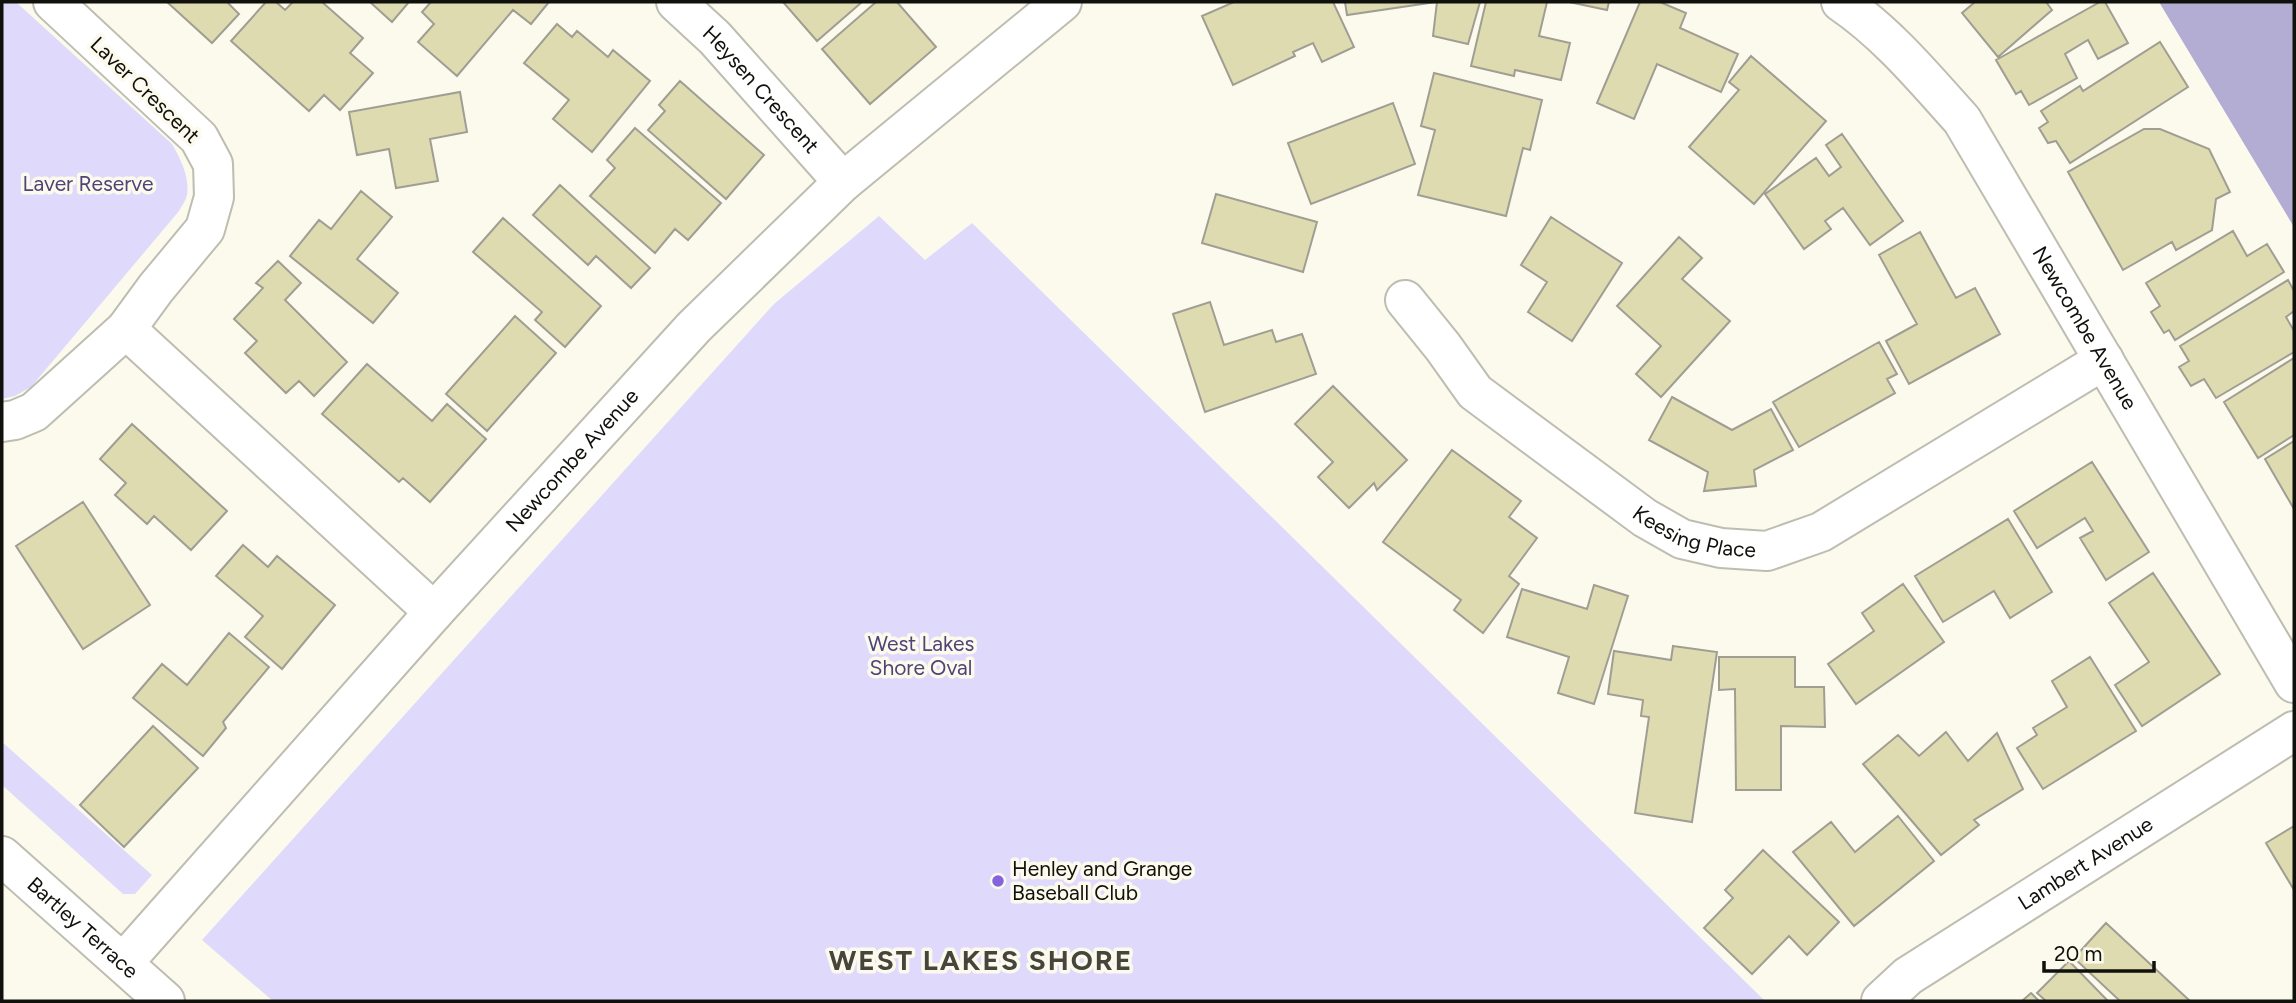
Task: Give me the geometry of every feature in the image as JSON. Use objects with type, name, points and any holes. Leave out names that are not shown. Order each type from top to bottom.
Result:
[{"type":"street","name":"Laver Crescent","points":[[2,422],[34,412],[126,329],[205,229],[214,197],[213,163],[199,138],[53,2]]},
{"type":"street","name":"Heysen Crescent","points":[[676,2],[715,38],[844,182]]},
{"type":"street","name":"Newcombe Avenue","points":[[123,963],[433,612],[694,327],[844,182],[1062,2]]},
{"type":"street","name":"Newcombe Avenue","points":[[1841,2],[1899,50],[1962,120],[2294,683]]},
{"type":"street","name":"Keesing Place","points":[[1405,300],[1443,346],[1475,392],[1646,518],[1682,539],[1721,548],[1767,551],[1821,532],[2104,360]]},
{"type":"street","points":[[126,329],[433,612]]},
{"type":"street","name":"Lambert Avenue","points":[[1881,1001],[1908,976],[2294,731]]},
{"type":"street","name":"Bartley Terrace","points":[[2,856],[165,1001]]},
{"type":"green space","name":"Laver Reserve","points":[[2,2],[16,2],[172,144],[184,168],[188,188],[186,199],[179,211],[31,387],[15,396],[2,399]]},
{"type":"green space","name":"West Lakes Shore Oval","points":[[879,216],[925,260],[972,223],[1765,1001],[273,1001],[202,940],[774,304]]},
{"type":"green space","points":[[2,742],[152,875],[135,894],[123,894],[2,785]]},
{"type":"shaded area","points":[[2159,2],[2294,2],[2294,227]]},
{"type":"building","points":[[167,2],[227,2],[239,14],[212,43]]},
{"type":"building","points":[[266,2],[276,2],[285,10],[293,2],[322,2],[363,38],[350,53],[373,73],[340,110],[324,95],[309,111],[231,41]]},
{"type":"building","points":[[370,2],[409,2],[392,22]]},
{"type":"building","points":[[431,2],[549,2],[531,24],[513,10],[457,76],[418,42],[434,24],[422,12]]},
{"type":"building","points":[[783,2],[862,2],[817,41]]},
{"type":"building","points":[[876,2],[897,2],[936,47],[870,104],[822,49]]},
{"type":"building","points":[[1234,2],[1333,2],[1354,47],[1322,62],[1313,43],[1293,52],[1295,56],[1233,85],[1202,16]]},
{"type":"building","points":[[1345,2],[1436,2],[1347,15]]},
{"type":"building","points":[[1437,2],[1480,2],[1468,44],[1433,36]]},
{"type":"building","points":[[1486,2],[1547,2],[1539,36],[1570,43],[1561,80],[1515,70],[1514,76],[1471,66]]},
{"type":"building","points":[[1569,2],[1609,2],[1607,10]]},
{"type":"building","points":[[1640,2],[1660,2],[1686,13],[1680,28],[1738,54],[1721,92],[1657,64],[1634,119],[1597,103]]},
{"type":"building","points":[[1975,2],[2046,2],[2052,10],[1998,57],[1962,13]]},
{"type":"building","points":[[2100,2],[2105,2],[2128,43],[2098,59],[2088,40],[2065,54],[2077,78],[2029,105],[2021,91],[2016,94],[1996,60]]},
{"type":"building","points":[[557,24],[572,37],[577,31],[608,57],[613,50],[650,81],[592,152],[553,119],[569,100],[524,63]]},
{"type":"building","points":[[2160,42],[2188,87],[2070,163],[2056,141],[2048,143],[2039,128],[2048,122],[2041,111],[2080,86],[2083,91]]},
{"type":"building","points":[[1751,56],[1826,121],[1754,204],[1689,147],[1739,90],[1729,82]]},
{"type":"building","points":[[1434,73],[1542,100],[1530,150],[1523,148],[1506,216],[1418,195],[1435,130],[1421,126]]},
{"type":"building","points":[[680,81],[764,155],[726,199],[648,130],[665,111],[659,105]]},
{"type":"building","points":[[460,92],[467,132],[430,139],[438,181],[396,188],[389,149],[357,155],[349,112]]},
{"type":"building","points":[[1393,103],[1415,164],[1311,204],[1288,143]]},
{"type":"building","points":[[635,128],[721,203],[688,240],[675,229],[655,253],[590,196],[615,168],[607,160]]},
{"type":"building","points":[[2144,129],[2160,129],[2209,149],[2230,192],[2216,199],[2212,230],[2176,250],[2172,242],[2123,270],[2068,172]]},
{"type":"building","points":[[1842,134],[1903,221],[1870,245],[1843,208],[1825,221],[1831,229],[1804,249],[1765,194],[1816,158],[1829,176],[1841,167],[1826,145]]},
{"type":"building","points":[[560,185],[650,268],[631,288],[596,256],[588,265],[533,215]]},
{"type":"building","points":[[361,191],[392,217],[357,259],[398,293],[373,323],[290,256],[319,220],[331,229]]},
{"type":"building","points":[[1216,194],[1317,222],[1303,272],[1202,243]]},
{"type":"building","points":[[1551,217],[1622,263],[1572,341],[1528,312],[1547,282],[1521,265]]},
{"type":"building","points":[[503,218],[601,306],[565,347],[535,320],[542,312],[473,252]]},
{"type":"building","points":[[2233,231],[2247,256],[2267,244],[2284,272],[2175,340],[2169,330],[2164,333],[2151,312],[2160,306],[2146,283]]},
{"type":"building","points":[[1920,232],[1956,298],[1975,288],[2000,334],[1909,384],[1886,341],[1917,324],[1879,255]]},
{"type":"building","points":[[1679,237],[1702,258],[1682,279],[1730,321],[1661,397],[1636,374],[1661,346],[1617,306]]},
{"type":"building","points":[[278,261],[301,283],[285,300],[347,362],[314,396],[299,381],[286,393],[245,353],[257,341],[234,319],[263,288],[256,283]]},
{"type":"building","points":[[2288,280],[2294,291],[2294,311],[2286,317],[2294,331],[2294,352],[2216,398],[2204,379],[2191,386],[2179,367],[2189,361],[2180,346]]},
{"type":"building","points":[[1210,302],[1224,345],[1272,330],[1276,342],[1302,334],[1316,374],[1205,412],[1173,314]]},
{"type":"building","points":[[515,316],[556,353],[487,431],[446,394]]},
{"type":"building","points":[[1879,342],[1897,374],[1887,379],[1895,393],[1799,447],[1773,402]]},
{"type":"building","points":[[2294,358],[2294,435],[2258,458],[2224,402]]},
{"type":"building","points":[[367,364],[432,421],[447,404],[486,439],[430,502],[403,478],[399,482],[322,414]]},
{"type":"building","points":[[1333,386],[1407,460],[1377,490],[1374,483],[1349,508],[1318,477],[1333,462],[1295,424]]},
{"type":"building","points":[[1672,397],[1732,430],[1771,409],[1793,450],[1754,470],[1756,486],[1704,491],[1708,472],[1649,440]]},
{"type":"building","points":[[132,424],[227,511],[191,550],[154,516],[147,524],[115,495],[126,483],[100,459]]},
{"type":"building","points":[[2294,441],[2294,509],[2265,459]]},
{"type":"building","points":[[1452,450],[1521,501],[1509,517],[1537,538],[1509,576],[1519,584],[1483,633],[1454,610],[1461,600],[1383,542]]},
{"type":"building","points":[[2092,462],[2149,552],[2106,580],[2080,538],[2093,531],[2085,518],[2037,548],[2014,511]]},
{"type":"building","points":[[83,502],[150,605],[83,649],[16,546]]},
{"type":"building","points":[[2008,519],[2052,592],[2010,618],[1994,591],[1943,622],[1915,576]]},
{"type":"building","points":[[243,545],[268,567],[277,556],[335,605],[282,669],[245,637],[263,616],[216,576]]},
{"type":"building","points":[[2153,573],[2220,674],[2142,726],[2115,685],[2149,662],[2109,603]]},
{"type":"building","points":[[1903,584],[1944,642],[1856,704],[1828,664],[1874,631],[1862,613]]},
{"type":"building","points":[[1594,585],[1628,596],[1594,704],[1558,693],[1569,657],[1507,637],[1522,589],[1587,609]]},
{"type":"building","points":[[229,633],[269,667],[223,722],[226,728],[203,756],[133,698],[162,664],[187,685]]},
{"type":"building","points":[[1673,646],[1717,652],[1692,822],[1635,813],[1649,717],[1641,716],[1643,700],[1608,694],[1614,651],[1671,660]]},
{"type":"building","points":[[1719,657],[1795,657],[1795,687],[1824,687],[1825,727],[1781,726],[1781,790],[1736,790],[1735,689],[1719,690]]},
{"type":"building","points":[[2090,657],[2136,731],[2043,789],[2017,748],[2037,735],[2033,728],[2067,707],[2052,681]]},
{"type":"building","points":[[153,726],[198,768],[124,847],[80,805]]},
{"type":"building","points":[[1946,732],[1968,761],[1997,733],[2023,789],[1974,820],[1979,825],[1941,855],[1863,764],[1898,735],[1919,756]]},
{"type":"building","points":[[1898,816],[1934,861],[1854,926],[1793,852],[1831,822],[1855,852]]},
{"type":"building","points":[[2294,826],[2294,890],[2266,843]]},
{"type":"building","points":[[1763,850],[1839,922],[1807,955],[1789,936],[1752,974],[1704,928],[1733,898],[1725,890]]},
{"type":"building","points":[[2106,923],[2190,1001],[2120,1001],[2074,958]]},
{"type":"building","points":[[2069,961],[2108,1001],[2046,1001],[2037,993]]},
{"type":"building","points":[[2031,993],[2039,1001],[2022,1001]]},
{"type":"place","name":"Henley and Grange Baseball Club","points":[[998,881]]},
{"type":"district","name":"WEST LAKES SHORE","points":[[981,960]]}]
